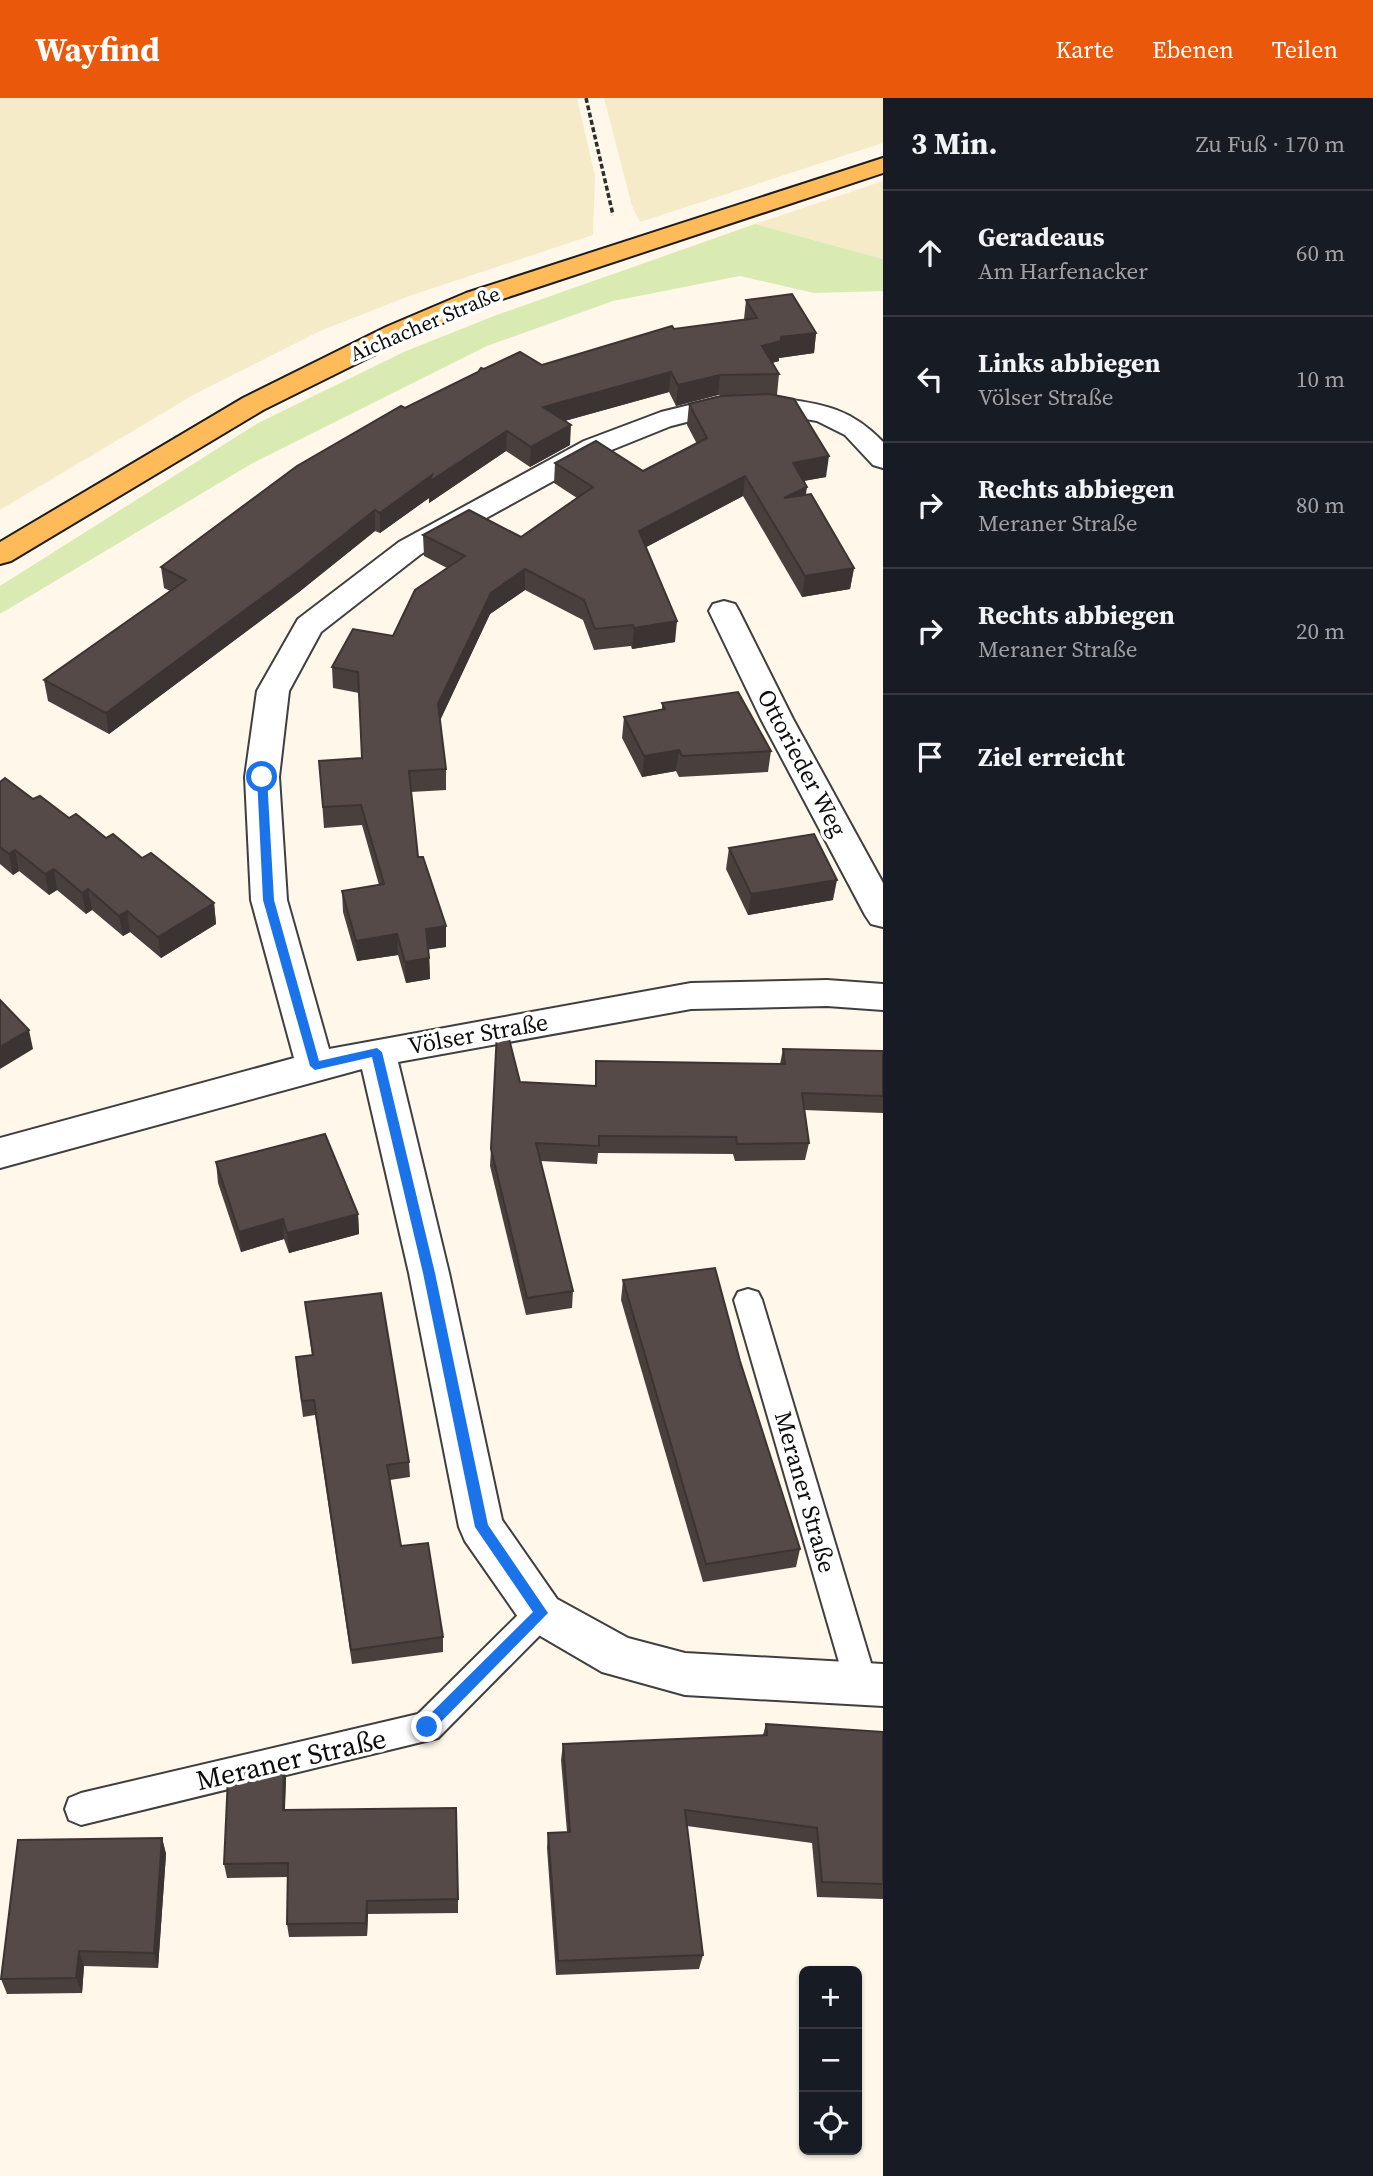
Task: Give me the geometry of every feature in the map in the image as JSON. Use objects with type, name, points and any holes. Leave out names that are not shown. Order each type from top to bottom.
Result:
[{"type":"main road","name":"Aichacher Straße","points":[[0,555],[253,404],[396,334],[475,299],[883,165]]},
{"type":"street","points":[[315,1066],[269,900],[262,777],[273,691],[309,626],[410,548],[594,447],[661,420],[718,406],[755,404],[825,414],[855,429],[883,459]]},
{"type":"street","name":"Ottorieder Weg","points":[[724,611],[777,719],[883,915]]},
{"type":"street","name":"Völser Straße","points":[[0,1153],[315,1066],[377,1052],[691,996],[827,992],[883,997]]},
{"type":"street","name":"Meraner Straße","points":[[377,1052],[429,1273],[481,1527],[541,1613],[618,1657],[685,1674],[872,1684]]},
{"type":"lane","name":"Meraner Straße","points":[[748,1300],[872,1684]]},
{"type":"lane","name":"Meraner Straße","points":[[81,1809],[427,1727],[541,1613]]},
{"type":"path","points":[[586,98],[614,218],[626,248]]},
{"type":"shaded area","points":[[0,98],[577,98],[595,176],[593,235],[412,295],[320,331],[195,394],[0,510]]},
{"type":"shaded area","points":[[604,98],[883,98],[883,143],[640,222],[632,206]]},
{"type":"shaded area","points":[[883,181],[883,259],[755,224]]},
{"type":"green space","points":[[755,224],[883,259],[883,291],[814,293],[740,276],[613,301],[487,346],[251,464],[0,614],[0,586],[258,423],[406,351],[494,316]]},
{"type":"building","points":[[792,294],[816,333],[781,337],[781,341],[762,346],[779,374],[720,375],[678,385],[671,372],[543,407],[571,425],[531,447],[507,431],[429,482],[432,475],[380,513],[375,510],[298,571],[106,713],[44,680],[186,580],[161,567],[297,466],[401,406],[405,408],[478,372],[481,368],[520,352],[542,365],[672,326],[674,329],[757,318],[746,300]]},
{"type":"building","points":[[769,394],[794,399],[829,456],[793,463],[807,487],[784,498],[811,494],[854,568],[805,576],[745,476],[639,531],[677,621],[634,628],[633,625],[595,629],[584,600],[525,569],[491,593],[438,704],[446,769],[409,771],[418,857],[423,857],[446,926],[426,929],[429,958],[405,962],[397,934],[356,941],[342,891],[384,884],[361,805],[323,807],[319,761],[362,758],[358,672],[332,667],[353,629],[393,636],[415,590],[465,556],[423,535],[469,510],[521,537],[593,487],[555,463],[596,441],[643,471],[707,438],[689,404],[721,396]]},
{"type":"building","points":[[738,692],[771,751],[682,756],[679,750],[644,756],[624,717],[665,709],[662,703]]},
{"type":"building","points":[[5,778],[33,799],[40,796],[69,818],[76,814],[106,838],[113,834],[142,858],[151,853],[214,903],[158,937],[127,911],[119,916],[88,889],[82,893],[54,869],[45,874],[15,850],[9,854],[0,847],[0,782]]},
{"type":"building","points":[[814,834],[837,880],[751,894],[729,848]]},
{"type":"building","points":[[0,1000],[29,1030],[0,1047]]},
{"type":"building","points":[[507,1031],[520,1082],[596,1086],[596,1061],[785,1064],[783,1049],[883,1051],[883,1096],[802,1093],[809,1143],[737,1144],[736,1137],[599,1136],[599,1146],[536,1143],[573,1291],[527,1298],[491,1149],[497,1032]]},
{"type":"building","points":[[325,1134],[358,1214],[287,1233],[283,1219],[239,1232],[216,1162]]},
{"type":"building","points":[[715,1268],[740,1361],[800,1549],[706,1564],[623,1280]]},
{"type":"building","points":[[381,1293],[409,1462],[387,1465],[401,1546],[428,1543],[443,1637],[351,1650],[314,1400],[302,1401],[296,1357],[313,1355],[305,1302]]},
{"type":"building","points":[[766,1724],[883,1732],[883,1884],[822,1882],[817,1828],[685,1810],[703,1955],[558,1961],[548,1833],[570,1832],[563,1744],[767,1735]]},
{"type":"building","points":[[284,1763],[283,1810],[456,1808],[458,1899],[367,1901],[366,1923],[287,1924],[288,1863],[224,1864],[228,1777]]},
{"type":"building","points":[[162,1838],[154,1953],[79,1951],[76,1978],[1,1979],[18,1840]]},
{"type":"route","points":[[262,777],[269,900],[315,1066],[377,1052],[429,1273],[481,1527],[541,1613],[427,1727]]}]
